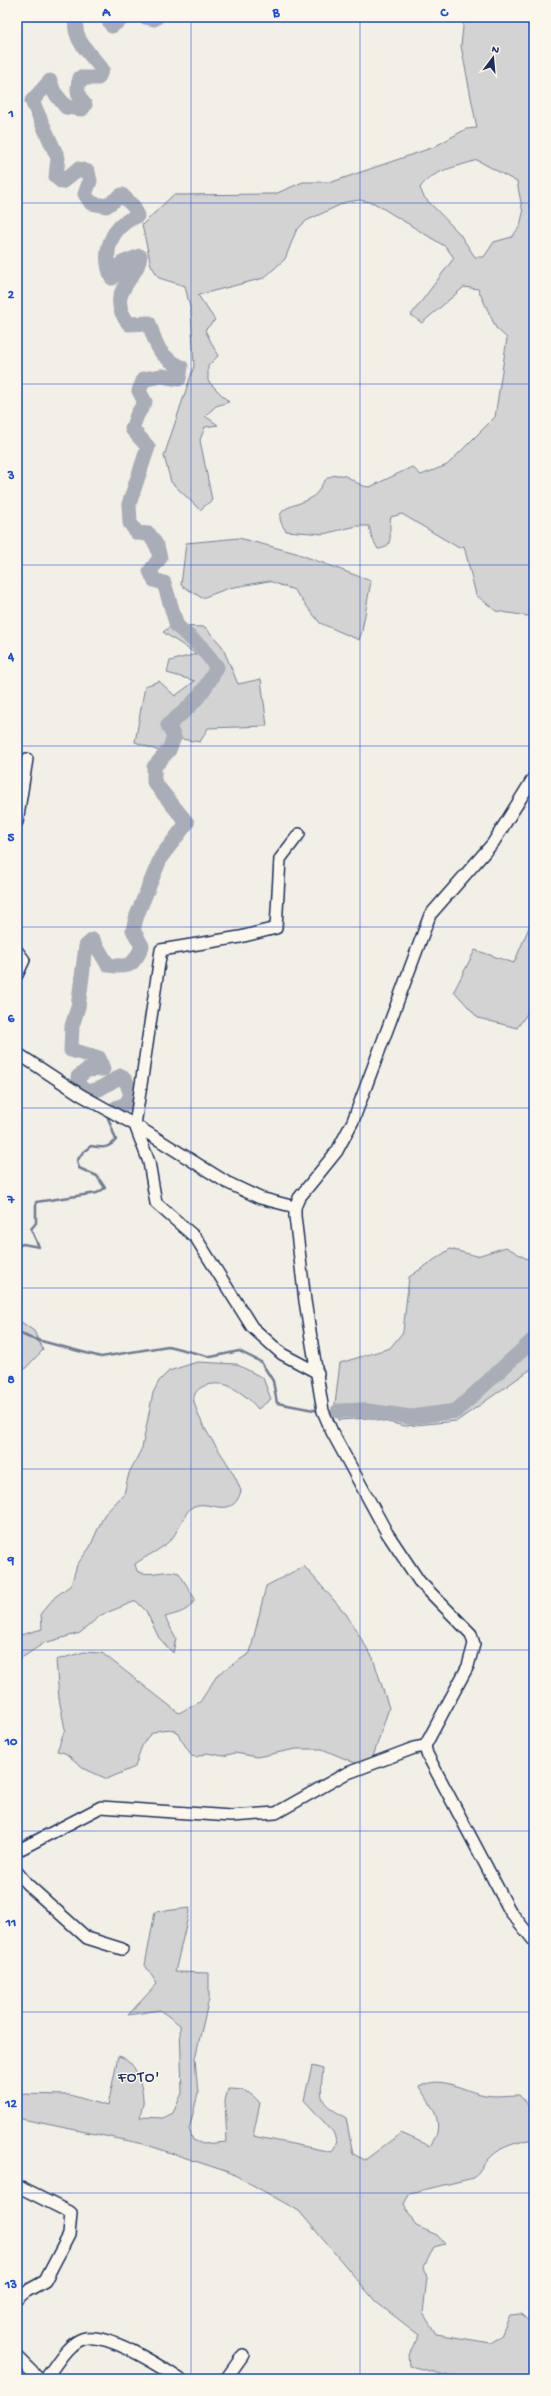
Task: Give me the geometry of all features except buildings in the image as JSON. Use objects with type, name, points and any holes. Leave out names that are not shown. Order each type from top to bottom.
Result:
[{"type":"street","points":[[17,822],[27,759]]},
{"type":"street","points":[[425,1746],[468,1666],[474,1644],[471,1634],[419,1581],[387,1533],[332,1432],[323,1411],[318,1373],[305,1301],[295,1207],[299,1198],[337,1151],[354,1121],[430,915],[493,843],[534,777]]},
{"type":"street","points":[[299,834],[280,859],[276,928],[240,937],[161,950],[135,1125],[149,1162],[156,1202],[196,1238],[252,1327],[282,1354],[318,1373]]},
{"type":"street","points":[[17,951],[24,960],[17,975]]},
{"type":"street","points":[[17,1053],[80,1095],[135,1125],[226,1182],[260,1198],[295,1207]]},
{"type":"street","points":[[17,1851],[101,1807],[231,1816],[276,1813],[345,1774],[414,1748],[425,1746]]},
{"type":"street","points":[[425,1746],[441,1784],[510,1911],[534,1941]]},
{"type":"street","points":[[17,1872],[72,1928],[87,1938],[122,1949]]},
{"type":"street","points":[[17,2186],[71,2213],[69,2236],[45,2281],[25,2292],[17,2299]]},
{"type":"street","points":[[45,2379],[69,2348],[82,2338],[91,2338],[138,2352],[180,2379]]},
{"type":"street","points":[[226,2379],[243,2355]]},
{"type":"street","points":[[17,2357],[39,2379]]},
{"type":"shaded area","points":[[464,17],[534,17],[534,617],[496,611],[476,595],[464,546],[459,548],[402,514],[391,517],[389,542],[384,548],[378,549],[372,538],[369,526],[357,526],[323,534],[286,531],[281,522],[280,516],[283,511],[315,495],[325,480],[331,476],[345,476],[361,485],[370,487],[412,467],[421,475],[447,465],[495,417],[507,338],[496,328],[478,289],[464,287],[422,323],[411,315],[454,258],[446,247],[374,203],[360,200],[346,202],[306,221],[296,231],[285,259],[264,278],[198,295],[215,320],[205,330],[218,356],[208,366],[208,381],[229,402],[216,406],[205,416],[218,425],[205,427],[200,440],[212,500],[200,510],[171,482],[164,456],[194,366],[191,312],[185,286],[159,278],[151,265],[142,225],[173,195],[275,194],[303,182],[332,182],[434,147],[466,129],[477,128],[461,46]],"holes":[[[477,160],[517,182],[523,213],[520,226],[512,237],[494,242],[484,257],[475,257],[459,233],[424,197],[420,188],[425,182],[438,173]]]},
{"type":"shaded area","points":[[239,538],[296,553],[371,581],[359,640],[320,623],[294,590],[269,581],[229,588],[202,598],[181,585],[186,543]]},
{"type":"shaded area","points":[[171,626],[205,627],[222,646],[238,684],[261,679],[267,726],[208,728],[200,742],[181,739],[172,756],[135,742],[145,686],[159,681],[175,696],[195,681],[167,673],[170,661],[196,654],[163,632]]},
{"type":"shaded area","points":[[530,925],[534,928],[534,1004],[517,1028],[478,1018],[454,991],[475,950],[514,963]]},
{"type":"shaded area","points":[[506,1247],[527,1259],[534,1253],[534,1367],[457,1421],[405,1426],[369,1418],[339,1420],[335,1404],[340,1363],[390,1348],[403,1332],[409,1277],[450,1249],[477,1256]]},
{"type":"shaded area","points":[[17,1319],[34,1331],[43,1350],[17,1377]]},
{"type":"shaded area","points":[[197,1362],[236,1364],[263,1378],[271,1399],[258,1409],[248,1399],[229,1386],[218,1384],[206,1385],[197,1391],[194,1396],[194,1402],[203,1425],[231,1469],[241,1491],[237,1500],[232,1505],[218,1507],[197,1505],[191,1508],[170,1541],[135,1564],[137,1571],[142,1573],[179,1573],[195,1599],[190,1607],[179,1613],[165,1617],[176,1638],[173,1653],[159,1638],[146,1611],[136,1601],[101,1615],[80,1633],[44,1643],[17,1661],[17,1636],[42,1629],[41,1613],[55,1597],[71,1585],[77,1565],[90,1547],[104,1515],[124,1494],[129,1473],[142,1448],[153,1393],[159,1381],[169,1371]]},
{"type":"shaded area","points":[[304,1566],[346,1614],[373,1658],[389,1708],[369,1769],[322,1749],[296,1749],[257,1757],[235,1753],[223,1756],[207,1753],[196,1757],[192,1756],[175,1730],[157,1731],[151,1734],[146,1739],[140,1751],[135,1767],[107,1779],[85,1769],[65,1753],[57,1751],[65,1729],[59,1699],[56,1660],[84,1652],[102,1653],[179,1713],[200,1702],[218,1674],[250,1653],[266,1586]]},
{"type":"shaded area","points":[[190,1908],[175,1972],[209,1973],[209,1999],[195,2058],[198,2094],[189,2129],[193,2140],[203,2144],[227,2142],[225,2101],[228,2089],[249,2093],[260,2103],[253,2136],[332,2152],[337,2142],[333,2132],[304,2100],[312,2066],[323,2069],[321,2088],[323,2099],[330,2108],[346,2118],[353,2154],[365,2160],[401,2133],[430,2146],[435,2138],[437,2130],[436,2115],[429,2101],[419,2087],[427,2083],[444,2083],[489,2096],[519,2095],[531,2110],[534,2139],[505,2147],[487,2161],[474,2178],[410,2193],[404,2204],[416,2226],[437,2235],[445,2244],[434,2247],[424,2267],[427,2278],[423,2313],[436,2334],[491,2343],[501,2336],[510,2315],[522,2314],[534,2325],[534,2379],[460,2379],[410,2366],[409,2355],[419,2335],[376,2302],[299,2211],[231,2173],[144,2144],[17,2118],[17,2094],[70,2095],[108,2106],[118,2056],[124,2058],[133,2066],[139,2079],[143,2101],[140,2117],[163,2118],[173,2113],[182,2093],[180,2025],[160,2010],[128,2015],[157,1984],[145,1965],[155,1912]]},
{"type":"waterway","points":[[76,17],[75,25],[79,39],[102,69],[98,78],[80,78],[78,93],[80,99],[85,105],[82,109],[66,107],[54,92],[50,81],[32,101],[58,158],[56,177],[62,182],[78,169],[88,172],[90,181],[85,194],[91,203],[106,206],[122,195],[134,207],[137,216],[128,220],[115,233],[108,250],[109,268],[112,278],[122,263],[140,256],[138,264],[121,294],[120,303],[122,313],[129,324],[149,323],[159,350],[173,363],[181,367],[179,379],[162,376],[144,379],[139,391],[145,402],[137,415],[132,429],[148,447],[129,504],[130,523],[137,533],[149,534],[157,546],[160,558],[150,571],[154,580],[164,583],[177,626],[201,647],[217,667],[202,692],[184,712],[168,725],[174,737],[169,750],[154,767],[154,782],[187,823],[161,857],[137,915],[133,930],[142,946],[139,953],[133,962],[126,966],[108,965],[93,940],[86,946],[78,1007],[72,1026],[71,1050],[99,1058],[103,1069],[87,1070],[78,1077],[79,1086],[87,1092],[99,1089],[121,1076],[126,1081],[131,1095],[126,1104],[116,1108]]},
{"type":"waterway","points":[[107,17],[112,26],[124,17]]},
{"type":"waterway","points":[[145,17],[154,19],[157,17]]},
{"type":"waterway","points":[[17,1246],[23,1244],[39,1247],[31,1229],[36,1223],[36,1202],[97,1193],[105,1188],[97,1176],[79,1168],[77,1161],[83,1152],[91,1146],[104,1147],[110,1145],[116,1140],[107,1115]]},
{"type":"waterway","points":[[17,1332],[30,1338],[101,1357],[168,1346],[211,1357],[239,1351],[261,1362],[273,1381],[277,1403],[319,1411]]},
{"type":"waterway","points":[[338,1411],[362,1410],[411,1417],[456,1411],[534,1339]]},
{"type":"district","name":"FOTO'","points":[[139,2078]]}]
